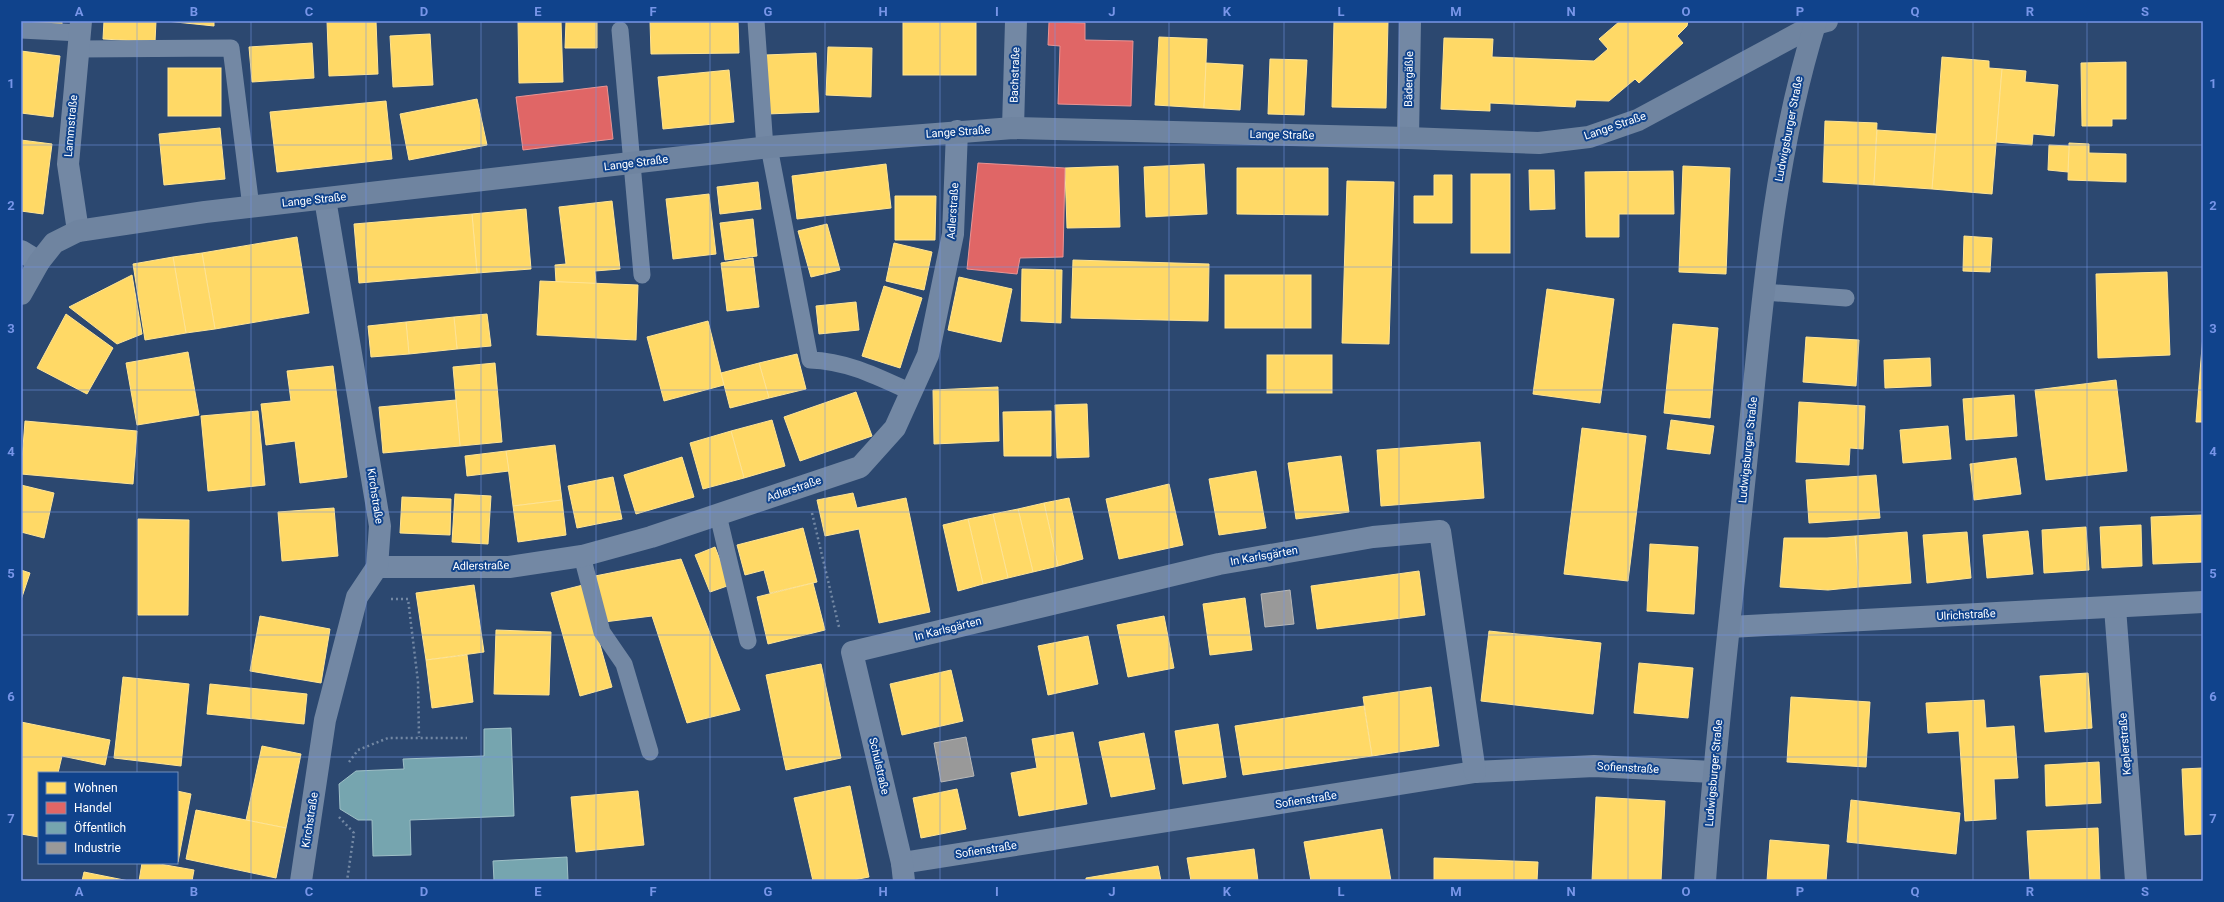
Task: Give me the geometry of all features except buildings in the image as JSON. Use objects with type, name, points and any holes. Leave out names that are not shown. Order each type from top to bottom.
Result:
[{"type":"main road","name":"Lange Straße","points":[[21,294],[40,262],[54,243],[78,231],[250,207],[631,164],[767,147],[957,131],[1013,128],[1408,138],[1539,143],[1589,137],[1638,120],[1820,22]]},
{"type":"main road","name":"Ludwigsburger Straße","points":[[1705,881],[1713,772],[1730,628],[1764,292],[1782,158],[1800,75],[1820,22]]},
{"type":"street","name":"Bachstraße","points":[[1013,128],[1016,21]]},
{"type":"street","name":"Bädergäßle","points":[[1408,138],[1410,21]]},
{"type":"street","name":"Lammstraße","points":[[78,231],[68,164],[80,35]]},
{"type":"street","name":"Adlerstraße","points":[[377,567],[509,567],[582,556],[651,537],[860,467],[895,428],[928,355],[952,234],[957,131]]},
{"type":"street","name":"Kirchstraße","points":[[301,881],[325,720],[357,597],[377,567],[380,526],[325,199]]},
{"type":"street","points":[[21,251],[40,262]]},
{"type":"street","name":"In Karlsgärten","points":[[852,652],[1219,564],[1373,537],[1440,531],[1475,772]]},
{"type":"street","name":"Ulrichstraße","points":[[1730,628],[2203,602]]},
{"type":"street","name":"Keplerstraße","points":[[2115,608],[2136,881]]},
{"type":"street","name":"Schulstraße","points":[[852,652],[903,872]]},
{"type":"street","name":"Sofienstraße","points":[[903,872],[1475,772],[1594,766],[1713,772]]},
{"type":"lane","points":[[756,21],[767,147],[810,360],[830,360],[855,368],[911,392]]},
{"type":"lane","points":[[21,30],[231,48],[250,207]]},
{"type":"lane","points":[[620,30],[642,275]]},
{"type":"lane","points":[[1764,292],[1846,298]]},
{"type":"lane","points":[[718,515],[748,641]]},
{"type":"lane","points":[[582,556],[602,632],[624,664],[650,752]]},
{"type":"path","points":[[805,486],[837,624]]},
{"type":"path","points":[[377,567],[383,599],[408,599],[418,682],[419,737]]},
{"type":"path","points":[[346,767],[358,750],[388,738],[467,738]]},
{"type":"path","points":[[334,811],[354,833],[347,881]]}]
